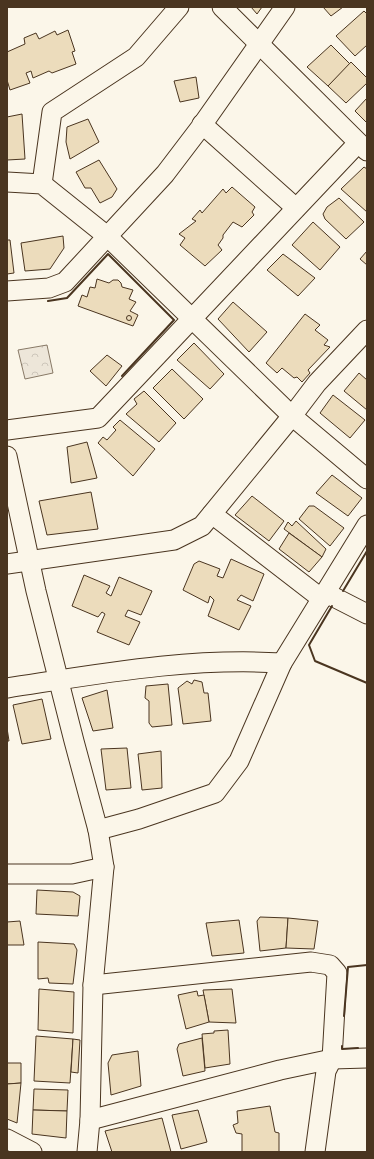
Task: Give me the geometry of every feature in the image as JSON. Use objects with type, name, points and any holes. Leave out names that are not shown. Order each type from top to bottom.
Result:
[{"type":"street","points":[[42,184],[52,112],[136,57],[179,7]]},
{"type":"street","points":[[7,430],[98,418],[296,208],[362,147],[222,7]]},
{"type":"street","points":[[7,291],[49,288],[65,282],[165,174],[285,7]]},
{"type":"street","points":[[202,124],[296,208]]},
{"type":"street","points":[[7,182],[42,184],[107,236],[292,416],[367,479]]},
{"type":"street","points":[[7,564],[174,540],[202,526],[317,383],[367,330]]},
{"type":"street","points":[[7,456],[58,680],[98,830],[104,867],[93,985],[90,1120],[87,1152]]},
{"type":"street","points":[[212,514],[324,596],[367,614]]},
{"type":"street","points":[[98,830],[139,819],[215,792],[239,761],[282,663],[367,525]]},
{"type":"street","points":[[7,688],[151,666],[240,660],[282,663]]},
{"type":"street","points":[[7,874],[72,874],[104,867]]},
{"type":"street","points":[[93,985],[311,962],[330,965],[337,973],[332,1059],[326,1071],[316,1152]]},
{"type":"street","points":[[90,1120],[280,1070],[332,1059],[367,1058]]},
{"type":"street","points":[[7,1139],[32,1152]]},
{"type":"green space","points":[[47,345],[53,373],[25,379],[18,350]]},
{"type":"building","points":[[251,7],[262,7],[257,14]]},
{"type":"building","points":[[323,7],[343,7],[331,16]]},
{"type":"building","points":[[364,11],[367,14],[367,45],[355,56],[336,36]]},
{"type":"building","points":[[68,30],[75,51],[72,52],[76,64],[52,73],[49,71],[33,78],[31,71],[26,73],[30,83],[10,90],[7,80],[7,52],[25,44],[24,38],[36,33],[39,39],[55,31],[57,35]]},
{"type":"building","points":[[331,45],[350,64],[328,86],[307,67]]},
{"type":"building","points":[[351,62],[367,78],[367,83],[346,103],[328,86]]},
{"type":"building","points":[[196,77],[199,98],[180,102],[174,81]]},
{"type":"building","points":[[367,98],[367,123],[355,111]]},
{"type":"building","points":[[22,114],[25,159],[7,160],[7,117]]},
{"type":"building","points":[[88,119],[99,142],[70,159],[66,142],[67,127]]},
{"type":"building","points":[[99,160],[117,189],[112,197],[100,203],[91,188],[85,188],[76,172]]},
{"type":"building","points":[[364,167],[367,169],[367,212],[341,189]]},
{"type":"building","points":[[232,187],[255,207],[252,212],[254,215],[242,227],[233,222],[223,235],[223,238],[218,245],[222,250],[205,266],[180,245],[185,238],[179,234],[196,221],[192,219],[200,210],[202,213],[223,189],[226,193]]},
{"type":"building","points":[[339,198],[364,222],[346,239],[325,219],[323,214],[327,207]]},
{"type":"building","points":[[313,222],[340,247],[320,270],[292,245]]},
{"type":"building","points":[[63,236],[64,248],[50,269],[25,271],[21,243]]},
{"type":"building","points":[[7,240],[10,240],[14,273],[7,274]]},
{"type":"building","points":[[367,251],[367,265],[360,259]]},
{"type":"building","points":[[283,254],[315,278],[298,296],[267,270]]},
{"type":"building","points":[[97,279],[109,283],[113,280],[118,280],[122,287],[133,290],[129,299],[136,302],[130,311],[138,315],[133,326],[78,306],[82,295],[87,297],[90,287],[95,288]]},
{"type":"building","points":[[233,302],[267,332],[249,352],[218,319]]},
{"type":"building","points":[[305,314],[320,325],[315,330],[328,340],[324,345],[330,347],[308,370],[310,373],[302,382],[297,377],[294,378],[282,368],[277,373],[266,363]]},
{"type":"building","points":[[129,315],[132,318],[129,321],[126,318]]},
{"type":"building","points":[[194,343],[224,374],[210,389],[177,360]]},
{"type":"building","points":[[107,355],[122,366],[106,386],[90,371]]},
{"type":"building","points":[[172,369],[203,399],[184,419],[153,388]]},
{"type":"building","points":[[359,373],[367,380],[367,410],[344,391]]},
{"type":"building","points":[[144,391],[176,423],[159,442],[126,414],[137,404],[134,399]]},
{"type":"building","points":[[333,395],[365,420],[350,438],[320,413]]},
{"type":"building","points":[[120,420],[155,449],[133,476],[98,443],[103,437],[107,440],[116,430],[113,427]]},
{"type":"building","points":[[87,442],[97,478],[71,483],[67,447]]},
{"type":"building","points":[[332,475],[362,498],[348,516],[316,493]]},
{"type":"building","points":[[91,492],[98,529],[47,535],[39,501]]},
{"type":"building","points":[[252,496],[284,521],[269,541],[235,515]]},
{"type":"building","points":[[309,506],[314,506],[344,528],[330,546],[299,519]]},
{"type":"building","points":[[296,521],[326,549],[322,557],[284,529],[288,522],[292,526]]},
{"type":"building","points":[[289,533],[322,557],[309,572],[279,549]]},
{"type":"building","points":[[231,559],[264,574],[253,601],[241,595],[237,600],[251,606],[239,630],[208,616],[214,600],[210,596],[208,603],[183,590],[194,564],[199,561],[220,569],[217,576],[223,578]]},
{"type":"building","points":[[84,575],[110,586],[106,593],[111,596],[119,577],[152,591],[141,615],[128,610],[125,616],[140,622],[129,645],[97,632],[105,614],[102,612],[98,617],[72,606]]},
{"type":"building","points":[[194,680],[202,682],[204,693],[208,693],[211,721],[183,724],[178,688],[187,681],[192,684]]},
{"type":"building","points":[[168,684],[172,725],[152,727],[149,723],[149,701],[145,698],[146,686]]},
{"type":"building","points":[[107,690],[113,728],[93,731],[82,698]]},
{"type":"building","points":[[42,699],[51,739],[22,744],[13,705]]},
{"type":"building","points":[[7,728],[9,741],[7,741]]},
{"type":"building","points":[[127,748],[131,788],[106,790],[101,749]]},
{"type":"building","points":[[161,751],[162,788],[142,790],[138,754]]},
{"type":"building","points":[[37,890],[73,892],[80,896],[78,916],[36,914]]},
{"type":"building","points":[[260,917],[288,918],[286,948],[260,951],[257,921]]},
{"type":"building","points":[[288,918],[318,921],[314,949],[286,948]]},
{"type":"building","points":[[239,920],[244,953],[212,956],[206,923]]},
{"type":"building","points":[[20,921],[24,945],[7,945],[7,922]]},
{"type":"building","points":[[38,942],[74,944],[77,950],[73,984],[49,983],[48,978],[38,979]]},
{"type":"building","points":[[39,989],[74,992],[73,1033],[38,1030]]},
{"type":"building","points":[[232,989],[236,1023],[209,1022],[203,990]]},
{"type":"building","points":[[197,991],[198,996],[204,995],[209,1022],[186,1029],[178,995]]},
{"type":"building","points":[[228,1030],[230,1064],[205,1068],[202,1034]]},
{"type":"building","points":[[36,1036],[73,1039],[70,1083],[34,1081]]},
{"type":"building","points":[[202,1038],[205,1071],[183,1076],[177,1049],[179,1044]]},
{"type":"building","points":[[73,1039],[80,1040],[78,1073],[71,1072]]},
{"type":"building","points":[[138,1051],[141,1086],[111,1095],[108,1063],[112,1055]]},
{"type":"building","points":[[7,1063],[21,1063],[21,1083],[7,1084]]},
{"type":"building","points":[[21,1083],[17,1123],[7,1119],[7,1084]]},
{"type":"building","points":[[34,1089],[68,1090],[67,1111],[33,1110]]},
{"type":"building","points":[[270,1106],[275,1132],[279,1133],[279,1152],[242,1152],[242,1134],[236,1133],[233,1125],[238,1123],[237,1111]]},
{"type":"building","points":[[33,1110],[67,1111],[66,1138],[32,1134]]},
{"type":"building","points":[[198,1110],[207,1142],[181,1149],[172,1115]]},
{"type":"building","points":[[162,1118],[171,1152],[112,1152],[105,1131]]},
{"type":"wall","points":[[48,301],[67,298],[108,254],[174,320],[122,376]]},
{"type":"wall","points":[[343,591],[367,551]]},
{"type":"wall","points":[[332,606],[309,645],[315,661],[367,683]]},
{"type":"wall","points":[[344,1016],[348,967],[367,965]]},
{"type":"wall","points":[[342,1046],[342,1049],[358,1048]]}]
